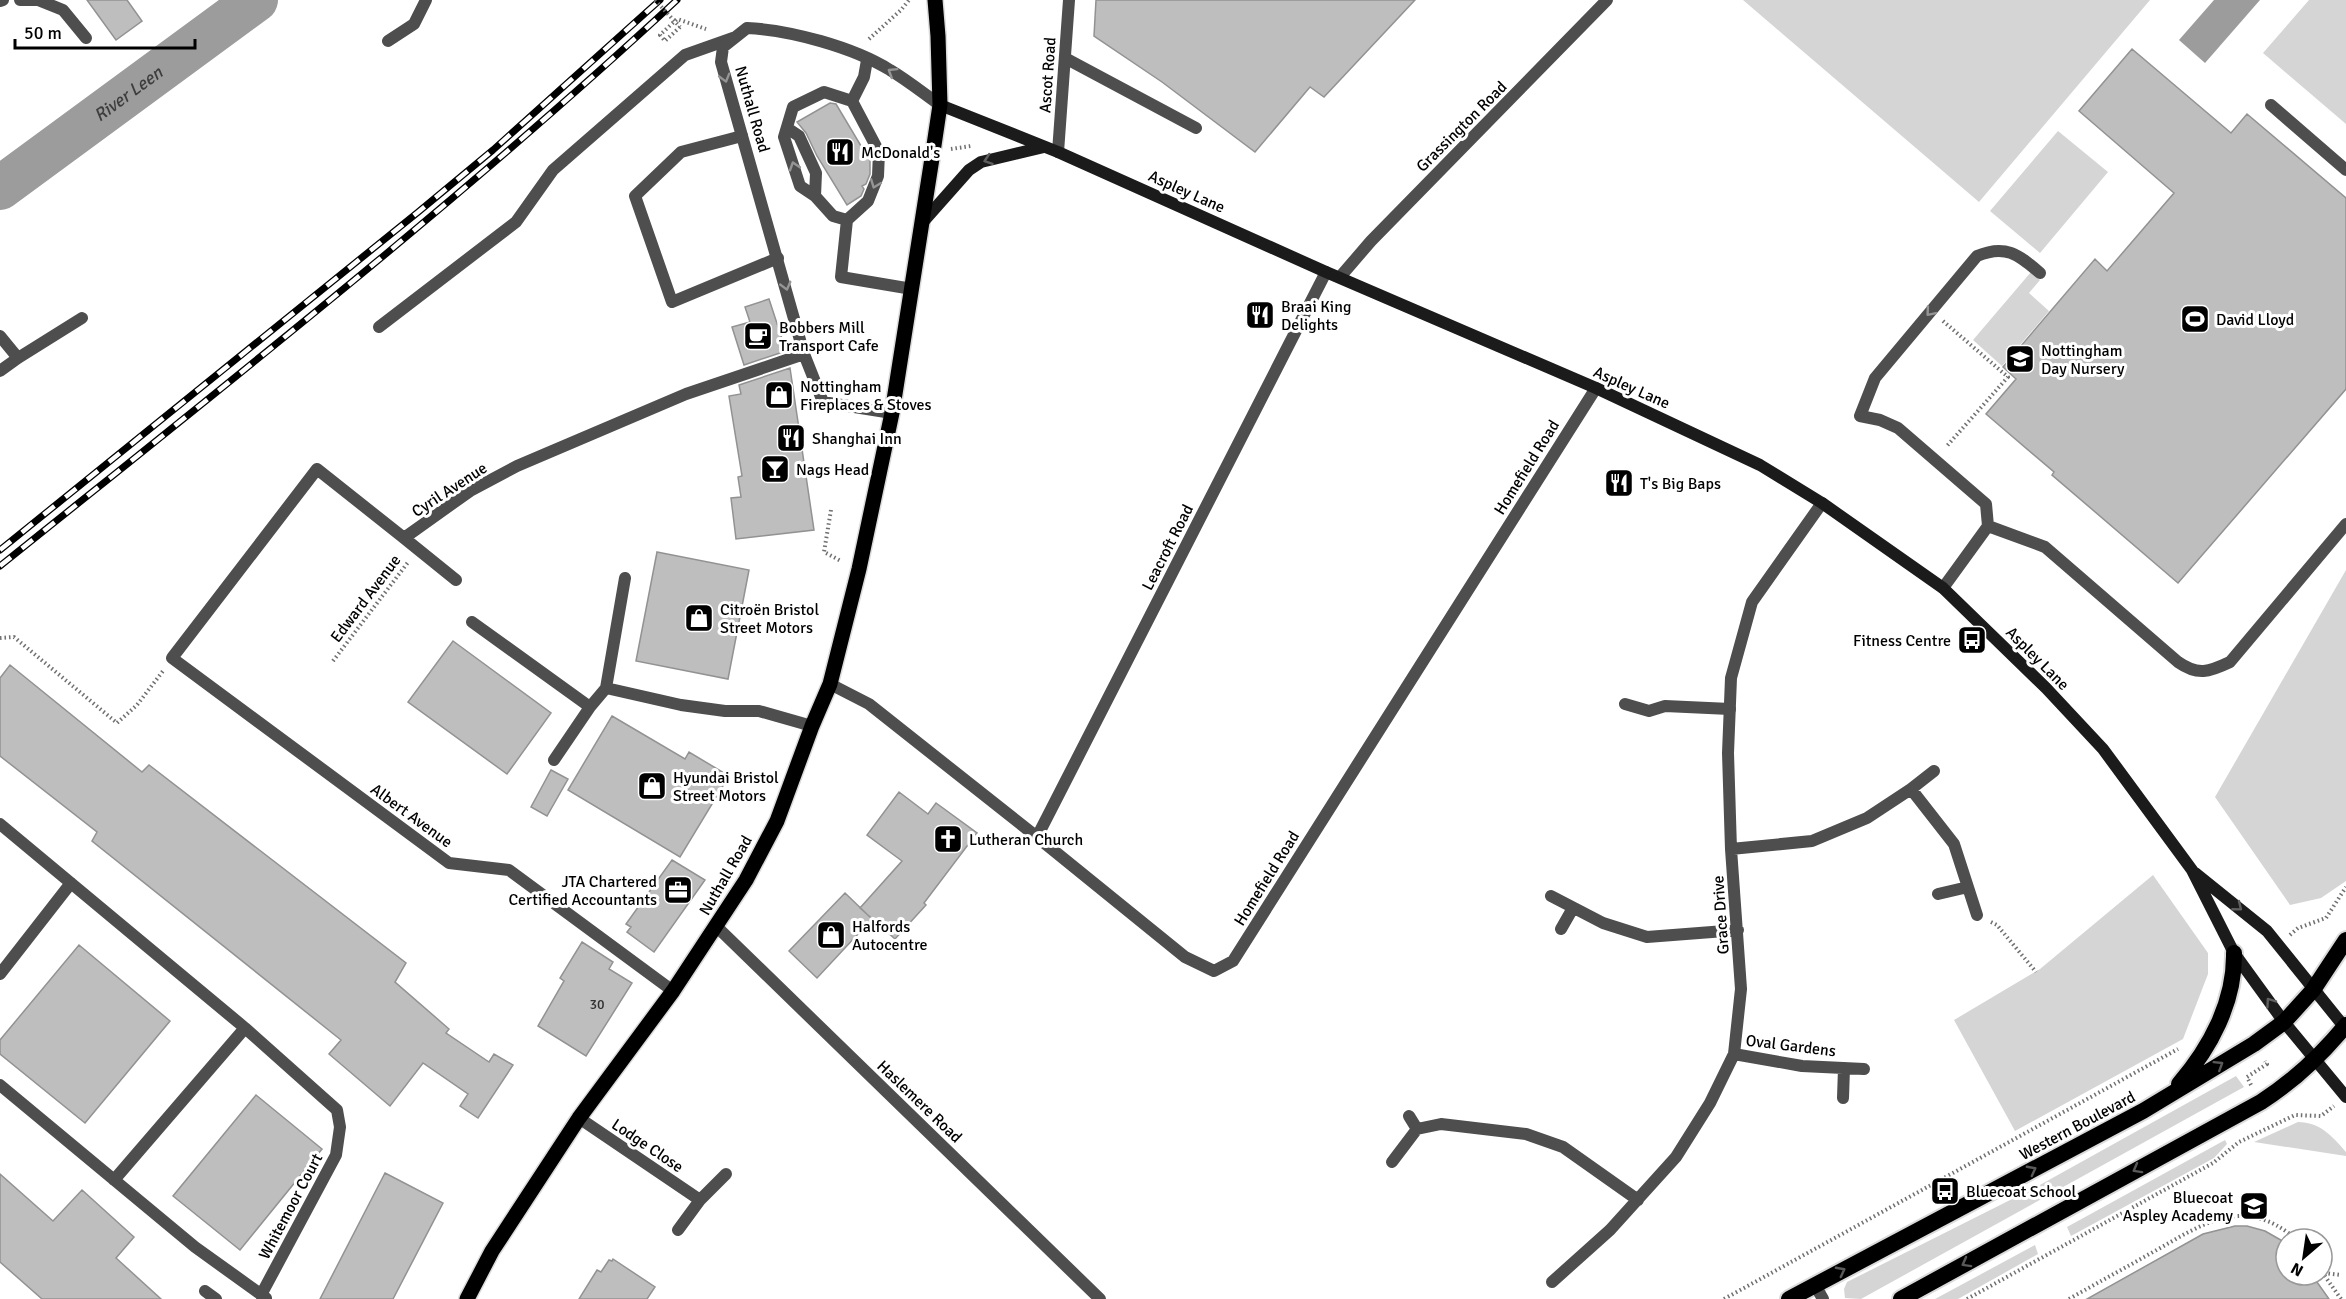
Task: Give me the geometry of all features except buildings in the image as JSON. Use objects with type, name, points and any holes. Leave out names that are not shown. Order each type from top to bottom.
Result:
[{"type":"highway","name":"Western Boulevard","points":[[1790,1299],[1819,1292],[2171,1094],[2254,1044],[2284,1022],[2313,990],[2346,940]]},
{"type":"highway","points":[[2171,1094],[2200,1059],[2219,1022],[2234,975],[2234,953]]},
{"type":"highway","points":[[1901,1299],[2261,1102],[2316,1059],[2346,1027]]},
{"type":"main road","name":"Nuthall Road","points":[[467,1299],[492,1251],[579,1118],[673,991],[746,880],[777,821],[830,684],[859,569],[892,413],[912,289],[940,105],[939,36],[935,0]]},
{"type":"main road","name":"Aspley Lane","points":[[940,105],[1058,152],[1326,272],[1596,388],[1760,465],[1822,503],[1943,588],[2046,688],[2103,749],[2192,870],[2234,953],[2284,1022],[2346,1097]]},
{"type":"main road","points":[[922,223],[969,170],[981,162],[1045,147]]},
{"type":"main road","name":"Aspley Lane","points":[[2192,870],[2267,931],[2313,990],[2346,1027]]},
{"type":"street","points":[[20,0],[38,0],[63,10],[86,38]]},
{"type":"street","points":[[388,41],[414,24],[426,0]]},
{"type":"street","name":"Ascot Road","points":[[1058,152],[1069,0]]},
{"type":"street","name":"Grassington Road","points":[[1340,278],[1371,241],[1607,0]]},
{"type":"street","points":[[380,327],[516,222],[553,170],[685,56],[733,38],[747,28],[774,29],[855,52],[888,69],[940,105]]},
{"type":"street","name":"Nuthall Road","points":[[733,38],[723,47],[721,62],[804,354],[823,402],[892,413]]},
{"type":"street","points":[[1065,58],[1196,128]]},
{"type":"street","points":[[852,101],[864,76],[867,60]]},
{"type":"street","points":[[847,219],[833,216],[815,196],[800,186],[784,137],[793,107],[824,92],[852,101],[879,152],[878,176],[867,201],[847,219],[841,277],[912,289]]},
{"type":"street","points":[[2271,105],[2346,170]]},
{"type":"street","points":[[787,128],[799,136],[816,173],[815,196]]},
{"type":"street","points":[[742,136],[681,152],[635,196],[672,302],[778,258]]},
{"type":"street","points":[[1943,588],[1988,526],[1986,504],[1898,428],[1880,420],[1860,416],[1875,378],[1977,256],[1993,249],[2005,251],[2024,259],[2040,273]]},
{"type":"street","name":"Leacroft Road","points":[[1037,837],[1326,272]]},
{"type":"street","points":[[0,371],[82,318]]},
{"type":"street","points":[[0,336],[18,358]]},
{"type":"street","name":"Cyril Avenue","points":[[172,658],[317,469],[405,538],[470,490],[518,466],[686,394],[804,354]]},
{"type":"street","name":"Homefield Road","points":[[830,684],[869,704],[1185,957],[1214,971],[1233,961],[1596,388]]},
{"type":"street","name":"Grace Drive","points":[[1552,1282],[1610,1230],[1676,1157],[1710,1103],[1734,1054],[1741,989],[1731,849],[1728,753],[1731,678],[1752,602],[1822,503]]},
{"type":"street","points":[[1988,526],[2045,547],[2178,662],[2191,670],[2205,671],[2230,662],[2346,524]]},
{"type":"street","points":[[405,538],[456,580]]},
{"type":"street","points":[[554,760],[590,707],[606,688],[625,578]]},
{"type":"street","points":[[472,622],[590,707]]},
{"type":"street","name":"Albert Avenue","points":[[172,658],[449,862],[509,870],[673,991]]},
{"type":"street","points":[[606,688],[681,705],[725,711],[759,711],[812,726]]},
{"type":"street","points":[[1625,704],[1649,711],[1665,706],[1730,709]]},
{"type":"street","points":[[1731,849],[1812,841],[1867,818],[1934,771]]},
{"type":"street","points":[[1911,789],[1954,844],[1977,915]]},
{"type":"street","name":"Whitemoor Court","points":[[0,824],[245,1028],[337,1110],[340,1127],[336,1155],[264,1297],[195,1247],[0,1085]]},
{"type":"street","points":[[0,974],[71,884]]},
{"type":"street","points":[[1938,894],[1968,887]]},
{"type":"street","points":[[1551,896],[1604,922],[1647,937],[1738,930]]},
{"type":"street","points":[[1561,929],[1573,908]]},
{"type":"street","name":"Haslemere Road","points":[[717,927],[1100,1299]]},
{"type":"street","points":[[114,1180],[245,1028]]},
{"type":"street","name":"Oval Gardens","points":[[1734,1054],[1802,1066],[1864,1069]]},
{"type":"street","name":"Oval Gardens","points":[[1843,1098],[1844,1068]]},
{"type":"street","points":[[1409,1116],[1417,1130]]},
{"type":"street","name":"Lodge Close","points":[[579,1118],[700,1200]]},
{"type":"street","points":[[1392,1162],[1417,1130],[1441,1124],[1526,1134],[1563,1147],[1638,1200]]},
{"type":"street","points":[[678,1230],[700,1200],[726,1174]]},
{"type":"street","points":[[205,1291],[216,1299]]},
{"type":"path","points":[[655,0],[680,27],[665,41],[660,35],[677,19]]},
{"type":"path","points":[[855,52],[902,10],[909,0]]},
{"type":"path","points":[[1931,311],[2008,377],[1936,459]]},
{"type":"path","points":[[831,510],[824,552],[859,569]]},
{"type":"path","name":"Edward Avenue","points":[[333,661],[417,550]]},
{"type":"path","points":[[0,638],[14,637],[117,723],[137,705],[172,658]]},
{"type":"path","points":[[1977,915],[1997,925],[2036,972]]},
{"type":"path","points":[[1724,1299],[2119,1083],[2182,1046]]},
{"type":"path","points":[[1967,1299],[2213,1163],[2239,1142],[2295,1115],[2322,1116]]},
{"type":"path","points":[[2069,1299],[2193,1229],[2219,1218],[2243,1216],[2265,1221],[2277,1227]]},
{"type":"path","points":[[2334,1274],[2341,1275]]},
{"type":"shaded area","points":[[1743,0],[2150,0],[1979,202]]},
{"type":"shaded area","points":[[2214,0],[2260,0],[2205,63],[2179,40]]},
{"type":"shaded area","points":[[2309,0],[2346,0],[2346,124],[2263,53]]},
{"type":"shaded area","points":[[2058,131],[2108,172],[2040,253],[1990,211]]},
{"type":"shaded area","points":[[2031,272],[2040,280],[2029,293],[2049,311],[2002,366],[1973,340]]},
{"type":"shaded area","points":[[2346,570],[2346,881],[2321,898],[2290,905],[2215,797]]},
{"type":"shaded area","points":[[2153,875],[2208,953],[2208,974],[2183,1039],[2015,1131],[1954,1020],[2040,969]]},
{"type":"shaded area","points":[[2236,1076],[2244,1087],[1861,1299],[1845,1298],[1844,1289],[1847,1282],[2038,1186]]},
{"type":"shaded area","points":[[2298,1122],[2313,1124],[2325,1131],[2346,1152],[2346,1156],[2254,1142]]},
{"type":"shaded area","points":[[2225,1140],[2227,1144],[2214,1158],[2071,1236],[2067,1227]]},
{"type":"shaded area","points":[[2035,1245],[2038,1254],[1958,1299],[1935,1299]]},
{"type":"waterway","name":"River Leen","points":[[0,188],[256,0]]},
{"type":"railway","points":[[0,550],[493,150],[660,0]]},
{"type":"railway","points":[[0,566],[258,359],[428,218],[512,147],[677,0]]},
{"type":"place","name":"McDonald's","points":[[840,152]]},
{"type":"place","name":"Braai King Delights","points":[[1260,315]]},
{"type":"place","name":"David Lloyd","points":[[2195,319]]},
{"type":"place","name":"Bobbers Mill Transport Cafe","points":[[758,336]]},
{"type":"place","name":"Nottingham Day Nursery","points":[[2020,359]]},
{"type":"place","name":"Nottingham Fireplaces & Stoves","points":[[779,395]]},
{"type":"place","name":"Shanghai Inn","points":[[791,438]]},
{"type":"place","name":"Nags Head","points":[[775,469]]},
{"type":"place","name":"T's Big Baps","points":[[1619,483]]},
{"type":"place","name":"Citroën Bristol Street Motors","points":[[699,618]]},
{"type":"place","name":"Fitness Centre","points":[[1972,640]]},
{"type":"place","name":"Hyundai Bristol Street Motors","points":[[652,786]]},
{"type":"place","name":"Lutheran Church","points":[[948,839]]},
{"type":"place","name":"JTA Chartered Certified Accountants","points":[[678,890]]},
{"type":"place","name":"Halfords Autocentre","points":[[831,935]]},
{"type":"place","name":"Bluecoat School","points":[[1945,1191]]},
{"type":"place","name":"Bluecoat Aspley Academy","points":[[2254,1206]]}]
